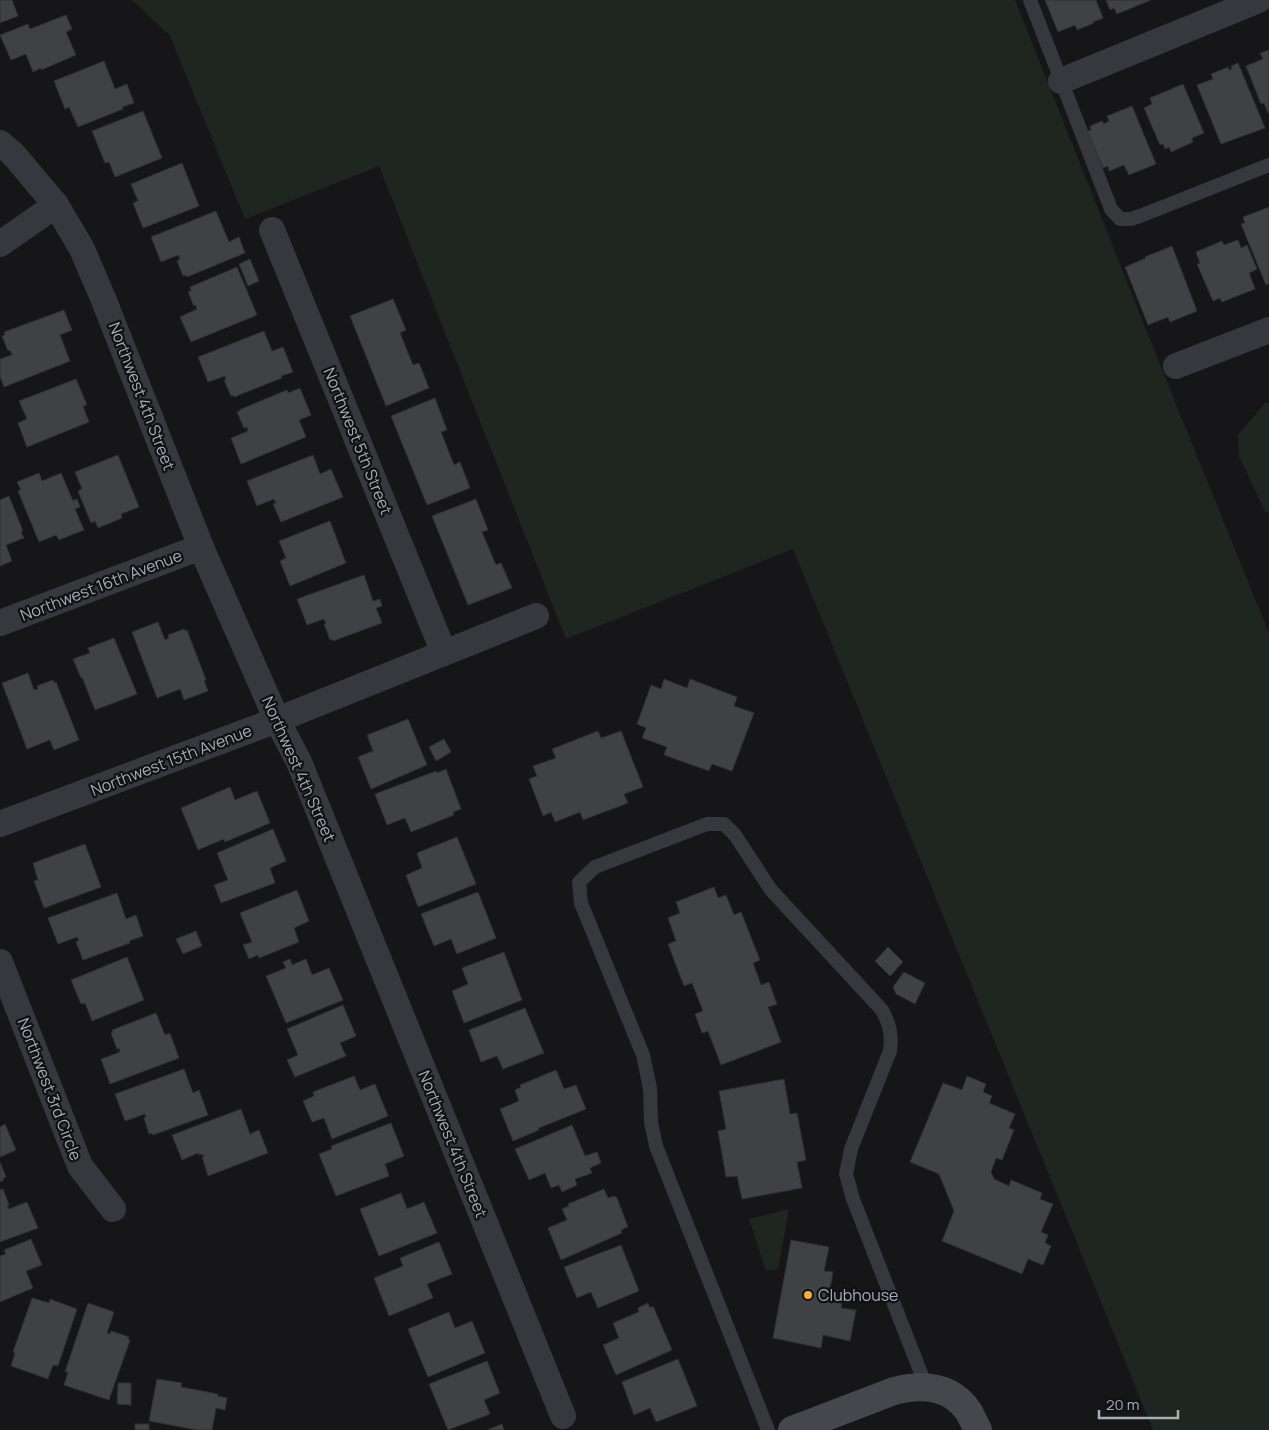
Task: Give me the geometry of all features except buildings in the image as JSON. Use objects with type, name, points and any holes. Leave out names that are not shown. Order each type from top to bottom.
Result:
[{"type":"street","points":[[1061,81],[1260,0]]},
{"type":"street","name":"Northwest 4th Street","points":[[0,142],[13,154],[56,205],[82,249],[201,547],[277,720],[299,762],[563,1416]]},
{"type":"street","points":[[0,244],[56,205]]},
{"type":"street","name":"Northwest 5th Street","points":[[272,230],[444,653]]},
{"type":"street","points":[[1176,366],[1269,330]]},
{"type":"street","name":"Northwest 16th Avenue","points":[[0,623],[201,547]]},
{"type":"street","name":"Northwest 15th Avenue","points":[[0,824],[277,720],[536,616]]},
{"type":"street","name":"Northwest 3rd Circle","points":[[0,962],[80,1166],[113,1209]]},
{"type":"street","points":[[792,1430],[894,1391],[926,1386],[946,1392],[958,1400],[969,1412],[978,1430]]},
{"type":"lane","points":[[1030,0],[1111,209],[1120,218],[1131,219],[1140,216],[1269,165]]},
{"type":"lane","points":[[768,1430],[656,1146],[651,1122],[650,1088],[643,1054],[581,903],[579,882],[595,867],[707,824],[724,824],[735,835],[772,890],[882,1010],[888,1023],[892,1037],[890,1051],[851,1149],[846,1174],[853,1200],[926,1386]]},
{"type":"shaded area","points":[[132,0],[1015,0],[1269,633],[1269,1430],[1153,1430],[793,549],[566,639],[379,166],[245,219],[170,36]]},
{"type":"shaded area","points":[[1265,403],[1269,403],[1269,513],[1265,512],[1239,456],[1238,435]]},
{"type":"shaded area","points":[[789,1209],[778,1269],[766,1271],[749,1219]]},
{"type":"place","name":"Clubhouse","points":[[808,1295]]}]
